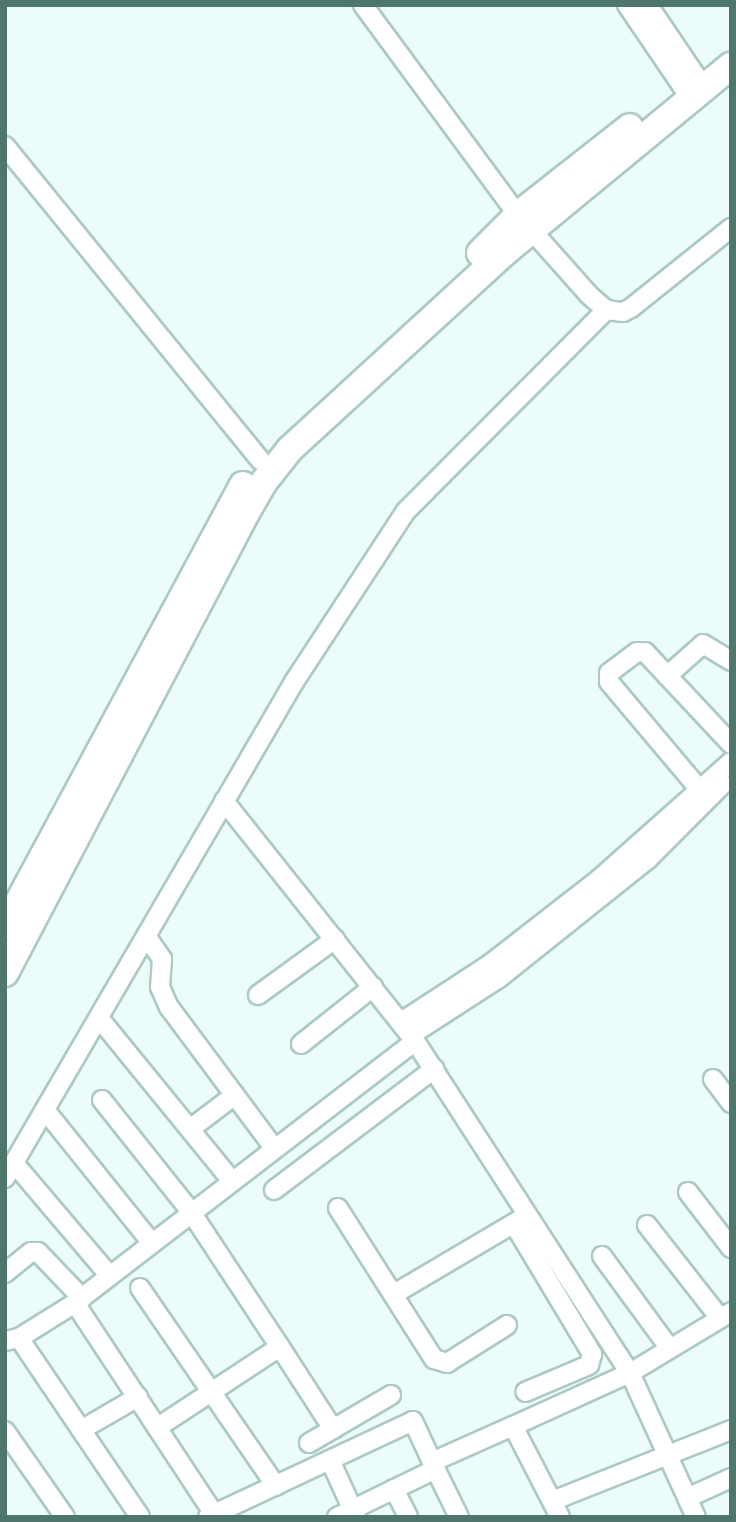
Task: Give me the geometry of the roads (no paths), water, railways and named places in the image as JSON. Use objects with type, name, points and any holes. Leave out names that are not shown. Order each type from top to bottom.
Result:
[{"type":"main road","points":[[5,927],[218,526],[277,438],[525,223],[692,87],[731,44]]},
{"type":"main road","points":[[692,87],[731,66]]},
{"type":"main road","points":[[5,973],[264,483],[290,449],[525,223]]},
{"type":"street","points":[[363,5],[525,223],[589,295],[606,310],[623,312],[631,308],[731,228]]},
{"type":"street","points":[[627,5],[692,87]]},
{"type":"street","points":[[648,5],[692,87]]},
{"type":"street","points":[[5,146],[260,460]]},
{"type":"street","points":[[110,1276],[10,1170],[294,682],[406,511],[606,310]]},
{"type":"street","points":[[667,676],[703,644],[731,661]]},
{"type":"street","points":[[700,790],[609,682],[609,673],[637,652],[645,652],[731,744]]},
{"type":"street","points":[[139,1517],[81,1430],[12,1340],[78,1301],[274,1148],[501,956],[598,880],[731,762]]},
{"type":"street","points":[[409,1033],[499,978],[648,859],[731,776]]},
{"type":"street","points":[[224,801],[409,1033],[434,1069],[521,1219],[592,1360],[589,1365],[524,1392]]},
{"type":"street","points":[[146,936],[162,960],[162,995],[274,1148]]},
{"type":"street","points":[[258,995],[335,939]]},
{"type":"street","points":[[301,1044],[373,987]]},
{"type":"street","points":[[99,1017],[232,1181]]},
{"type":"street","points":[[274,1189],[434,1069]]},
{"type":"street","points":[[713,1079],[731,1103]]},
{"type":"street","points":[[190,1129],[235,1095]]},
{"type":"street","points":[[102,1100],[191,1212],[333,1429]]},
{"type":"street","points":[[45,1110],[152,1243]]},
{"type":"street","points":[[688,1192],[731,1248]]},
{"type":"street","points":[[338,1208],[434,1359],[447,1363],[507,1325]]},
{"type":"street","points":[[394,1294],[521,1219]]},
{"type":"street","points":[[521,1219],[630,1373],[696,1517]]},
{"type":"street","points":[[330,1460],[348,1514],[434,1465],[630,1373],[725,1315],[647,1225]]},
{"type":"street","points":[[5,1273],[31,1252],[38,1252],[78,1301],[213,1516],[413,1421],[459,1517]]},
{"type":"street","points":[[602,1256],[670,1349]]},
{"type":"street","points":[[140,1288],[276,1486]]},
{"type":"street","points":[[158,1427],[281,1347]]},
{"type":"street","points":[[309,1443],[391,1395]]},
{"type":"street","points":[[81,1430],[138,1397]]},
{"type":"street","points":[[513,1426],[556,1509],[668,1456],[731,1430]]},
{"type":"street","points":[[5,1431],[65,1517]]},
{"type":"street","points":[[687,1498],[731,1478]]},
{"type":"street","points":[[394,1489],[408,1517]]}]
